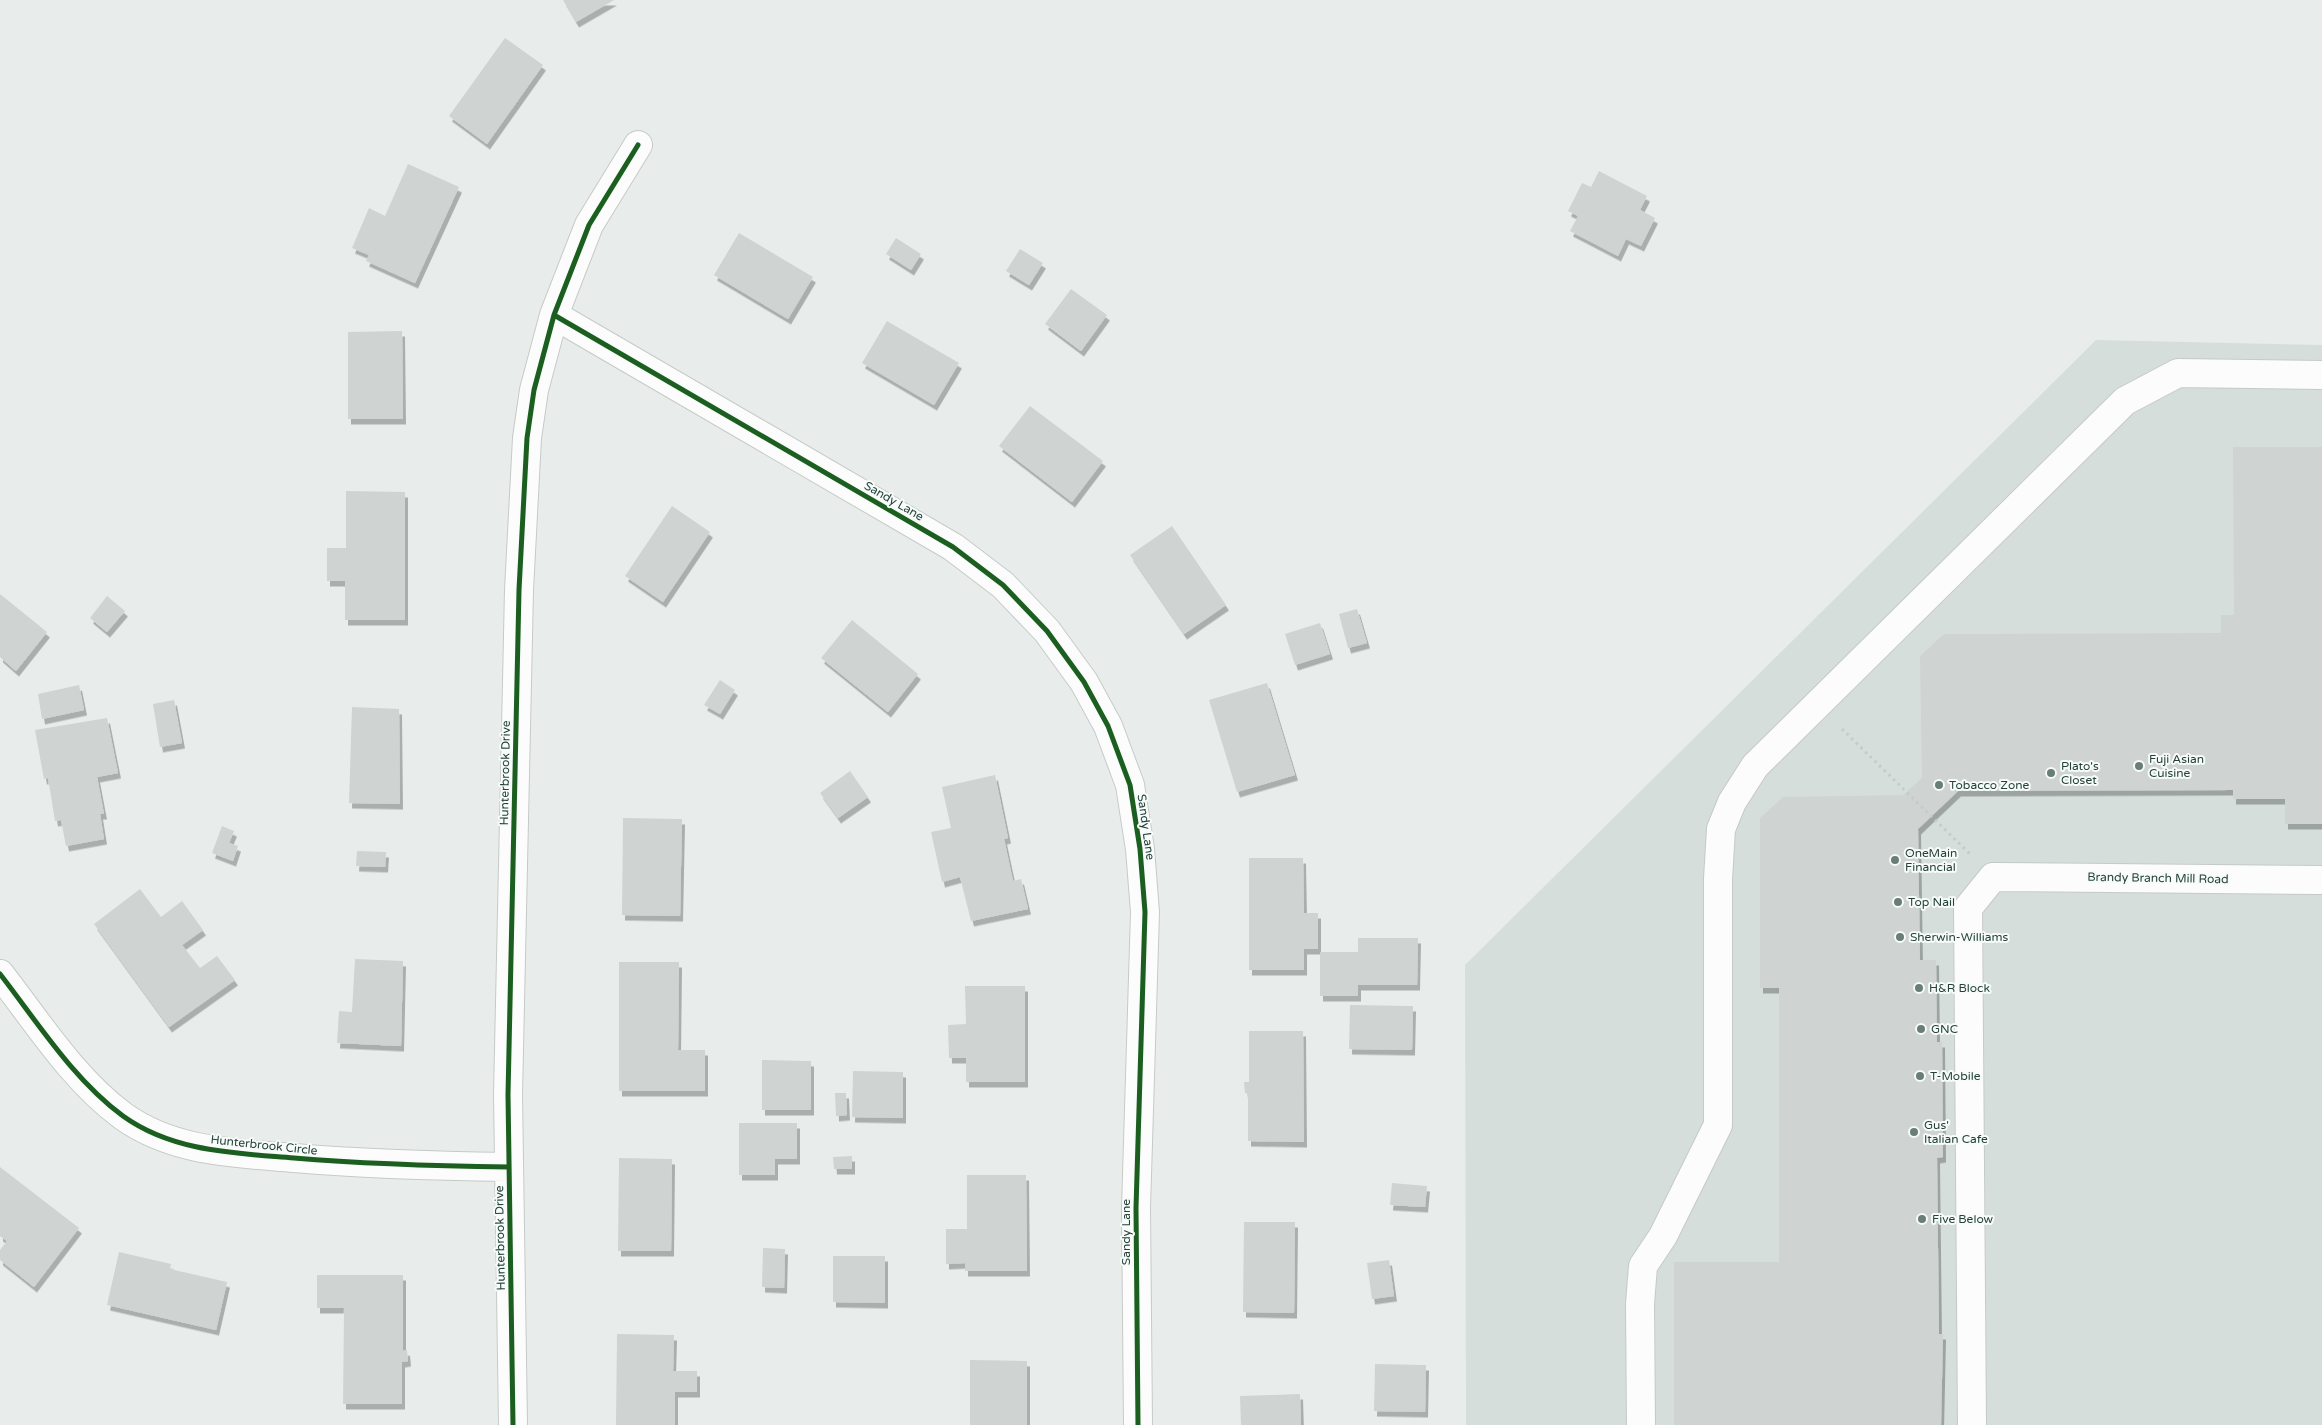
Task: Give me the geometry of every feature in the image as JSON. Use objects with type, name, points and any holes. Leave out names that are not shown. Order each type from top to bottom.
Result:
[{"type":"street","name":"Hunterbrook Drive","points":[[513,1425],[508,1095],[519,590],[527,438],[534,390],[554,315],[589,225],[638,145]]},
{"type":"street","name":"Sandy Lane","points":[[554,315],[953,547],[1003,585],[1047,631],[1084,682],[1104,719],[1130,785],[1140,848],[1145,912],[1136,1208],[1138,1425]]},
{"type":"street","points":[[1641,1425],[1640,1304],[1643,1266],[1663,1236],[1718,1125],[1718,879],[1720,829],[1732,802],[1755,766],[2125,402],[2178,373],[2322,375]]},
{"type":"street","points":[[1972,1425],[1968,908],[1994,877]]},
{"type":"street","name":"Brandy Branch Mill Road","points":[[1994,877],[2322,880]]},
{"type":"street","name":"Hunterbrook Circle","points":[[0,974],[88,1087],[125,1117],[167,1139],[212,1151],[359,1164],[509,1167]]},
{"type":"path","points":[[1817,705],[1994,877]]},
{"type":"shaded area","points":[[2096,340],[2322,345],[2322,1425],[1466,1425],[1465,965]]},
{"type":"building","points":[[563,0],[614,0],[576,22]]},
{"type":"building","points":[[505,38],[543,65],[487,144],[449,116]]},
{"type":"building","points":[[408,164],[459,187],[415,283],[366,261],[369,255],[352,248],[369,208],[385,216]]},
{"type":"building","points":[[1599,171],[1647,196],[1640,210],[1655,218],[1641,246],[1626,239],[1618,256],[1570,231],[1578,216],[1568,211],[1582,183],[1591,187]]},
{"type":"building","points":[[739,233],[813,277],[788,319],[714,275]]},
{"type":"building","points":[[896,238],[921,254],[911,270],[886,254]]},
{"type":"building","points":[[1020,249],[1043,263],[1029,285],[1006,271]]},
{"type":"building","points":[[1071,289],[1107,315],[1081,351],[1045,324]]},
{"type":"building","points":[[887,321],[959,363],[934,405],[862,363]]},
{"type":"building","points":[[402,331],[403,419],[348,419],[348,332]]},
{"type":"building","points":[[1030,406],[1103,461],[1072,502],[999,446]]},
{"type":"building","points":[[2233,447],[2322,447],[2322,824],[2285,824],[2285,799],[2233,799],[2233,790],[1958,791],[1918,829],[1920,960],[1936,960],[1937,1042],[1942,1042],[1943,1157],[1937,1158],[1939,1334],[1943,1334],[1941,1425],[1674,1425],[1674,1262],[1779,1262],[1779,988],[1760,988],[1760,818],[1783,797],[1903,795],[1922,778],[1920,656],[1944,634],[2221,633],[2221,615],[2234,615]]},
{"type":"building","points":[[346,491],[405,492],[405,620],[345,620],[345,581],[327,581],[327,548],[346,548]]},
{"type":"building","points":[[672,506],[710,532],[663,602],[625,576]]},
{"type":"building","points":[[1172,526],[1226,605],[1184,634],[1130,555]]},
{"type":"building","points":[[0,594],[47,632],[16,671],[0,657]]},
{"type":"building","points":[[107,596],[125,611],[107,632],[90,618]]},
{"type":"building","points":[[1357,609],[1367,643],[1348,648],[1339,614]]},
{"type":"building","points":[[852,620],[918,674],[888,712],[821,658]]},
{"type":"building","points":[[1320,623],[1330,654],[1295,665],[1285,634]]},
{"type":"building","points":[[720,680],[735,690],[720,714],[704,705]]},
{"type":"building","points":[[1267,683],[1295,775],[1237,792],[1209,700]]},
{"type":"building","points":[[79,685],[84,710],[42,719],[38,694]]},
{"type":"building","points":[[174,700],[182,743],[160,747],[153,704]]},
{"type":"building","points":[[352,707],[399,709],[400,804],[349,803]]},
{"type":"building","points":[[107,718],[118,773],[97,777],[104,814],[100,814],[104,839],[66,846],[61,820],[55,821],[48,778],[44,779],[35,730]]},
{"type":"building","points":[[850,771],[868,797],[838,818],[820,793]]},
{"type":"building","points":[[995,775],[1008,838],[1004,839],[1013,881],[1021,879],[1028,909],[971,921],[960,877],[942,882],[931,832],[951,828],[942,787]]},
{"type":"building","points":[[623,818],[682,819],[680,916],[622,915]]},
{"type":"building","points":[[222,826],[234,831],[229,843],[238,846],[233,861],[212,853]]},
{"type":"building","points":[[357,851],[386,852],[385,867],[356,866]]},
{"type":"building","points":[[1249,858],[1303,858],[1304,913],[1318,913],[1318,949],[1304,949],[1304,970],[1249,970]]},
{"type":"building","points":[[140,889],[161,917],[182,901],[203,930],[182,945],[200,968],[217,956],[235,980],[169,1027],[94,924]]},
{"type":"building","points":[[1358,938],[1418,938],[1417,985],[1358,985],[1358,996],[1320,996],[1320,952],[1358,952]]},
{"type":"building","points":[[355,959],[403,961],[401,1046],[337,1043],[339,1011],[352,1012]]},
{"type":"building","points":[[619,962],[679,962],[678,1050],[705,1050],[705,1091],[619,1091]]},
{"type":"building","points":[[965,986],[1025,986],[1025,1082],[966,1082],[966,1058],[949,1058],[948,1025],[966,1024]]},
{"type":"building","points":[[1350,1005],[1413,1006],[1412,1050],[1349,1049]]},
{"type":"building","points":[[1249,1031],[1303,1031],[1304,1142],[1248,1141],[1248,1093],[1245,1093],[1244,1082],[1249,1082]]},
{"type":"building","points":[[762,1060],[811,1061],[811,1110],[762,1110]]},
{"type":"building","points":[[853,1071],[903,1072],[903,1118],[852,1117]]},
{"type":"building","points":[[835,1093],[846,1093],[847,1115],[836,1116]]},
{"type":"building","points":[[739,1123],[797,1123],[797,1159],[775,1159],[775,1175],[739,1175]]},
{"type":"building","points":[[852,1156],[852,1169],[834,1169],[833,1157]]},
{"type":"building","points":[[619,1158],[672,1159],[671,1251],[618,1251]]},
{"type":"building","points":[[0,1167],[79,1228],[34,1287],[0,1260],[0,1250],[7,1241],[0,1236]]},
{"type":"building","points":[[967,1175],[1026,1175],[1027,1271],[965,1271],[965,1263],[946,1264],[946,1229],[967,1229]]},
{"type":"building","points":[[1392,1183],[1427,1186],[1425,1207],[1390,1205]]},
{"type":"building","points":[[1244,1222],[1295,1222],[1294,1313],[1243,1312]]},
{"type":"building","points":[[763,1248],[785,1249],[784,1288],[762,1287]]},
{"type":"building","points":[[119,1252],[171,1264],[170,1269],[227,1282],[216,1330],[107,1305]]},
{"type":"building","points":[[833,1256],[885,1256],[885,1303],[833,1302]]},
{"type":"building","points":[[1389,1260],[1394,1296],[1372,1299],[1367,1263]]},
{"type":"building","points":[[317,1275],[403,1275],[403,1351],[407,1350],[408,1361],[402,1362],[402,1404],[343,1404],[344,1308],[317,1308]]},
{"type":"building","points":[[617,1334],[674,1335],[673,1371],[697,1371],[697,1392],[675,1392],[675,1425],[616,1425]]},
{"type":"building","points":[[970,1360],[1027,1361],[1027,1425],[970,1425]]},
{"type":"building","points":[[1375,1364],[1426,1365],[1425,1412],[1374,1411]]},
{"type":"building","points":[[1300,1394],[1301,1425],[1241,1425],[1240,1396]]},
{"type":"cycle path","points":[[513,1425],[508,1095],[519,590],[527,438],[534,390],[554,315],[589,225],[638,145]]},
{"type":"cycle path","points":[[554,315],[953,547],[1003,585],[1047,631],[1084,682],[1108,726],[1130,785],[1140,849],[1145,912],[1136,1208],[1138,1425]]},
{"type":"cycle path","points":[[0,974],[57,1050],[88,1085],[123,1116],[142,1128],[163,1137],[205,1149],[249,1154],[374,1163],[509,1167]]},
{"type":"place","name":"Fuji Asian Cuisine","points":[[2139,766]]},
{"type":"place","name":"Plato's Closet","points":[[2051,773]]},
{"type":"place","name":"Tobacco Zone","points":[[1939,785]]},
{"type":"place","name":"OneMain Financial","points":[[1895,860]]},
{"type":"place","name":"Top Nail","points":[[1898,902]]},
{"type":"place","name":"Sherwin-Williams","points":[[1900,937]]},
{"type":"place","name":"H&R Block","points":[[1919,988]]},
{"type":"place","name":"GNC","points":[[1921,1029]]},
{"type":"place","name":"T-Mobile","points":[[1920,1076]]},
{"type":"place","name":"Gus' Italian Cafe","points":[[1914,1132]]},
{"type":"place","name":"Five Below","points":[[1922,1219]]}]
